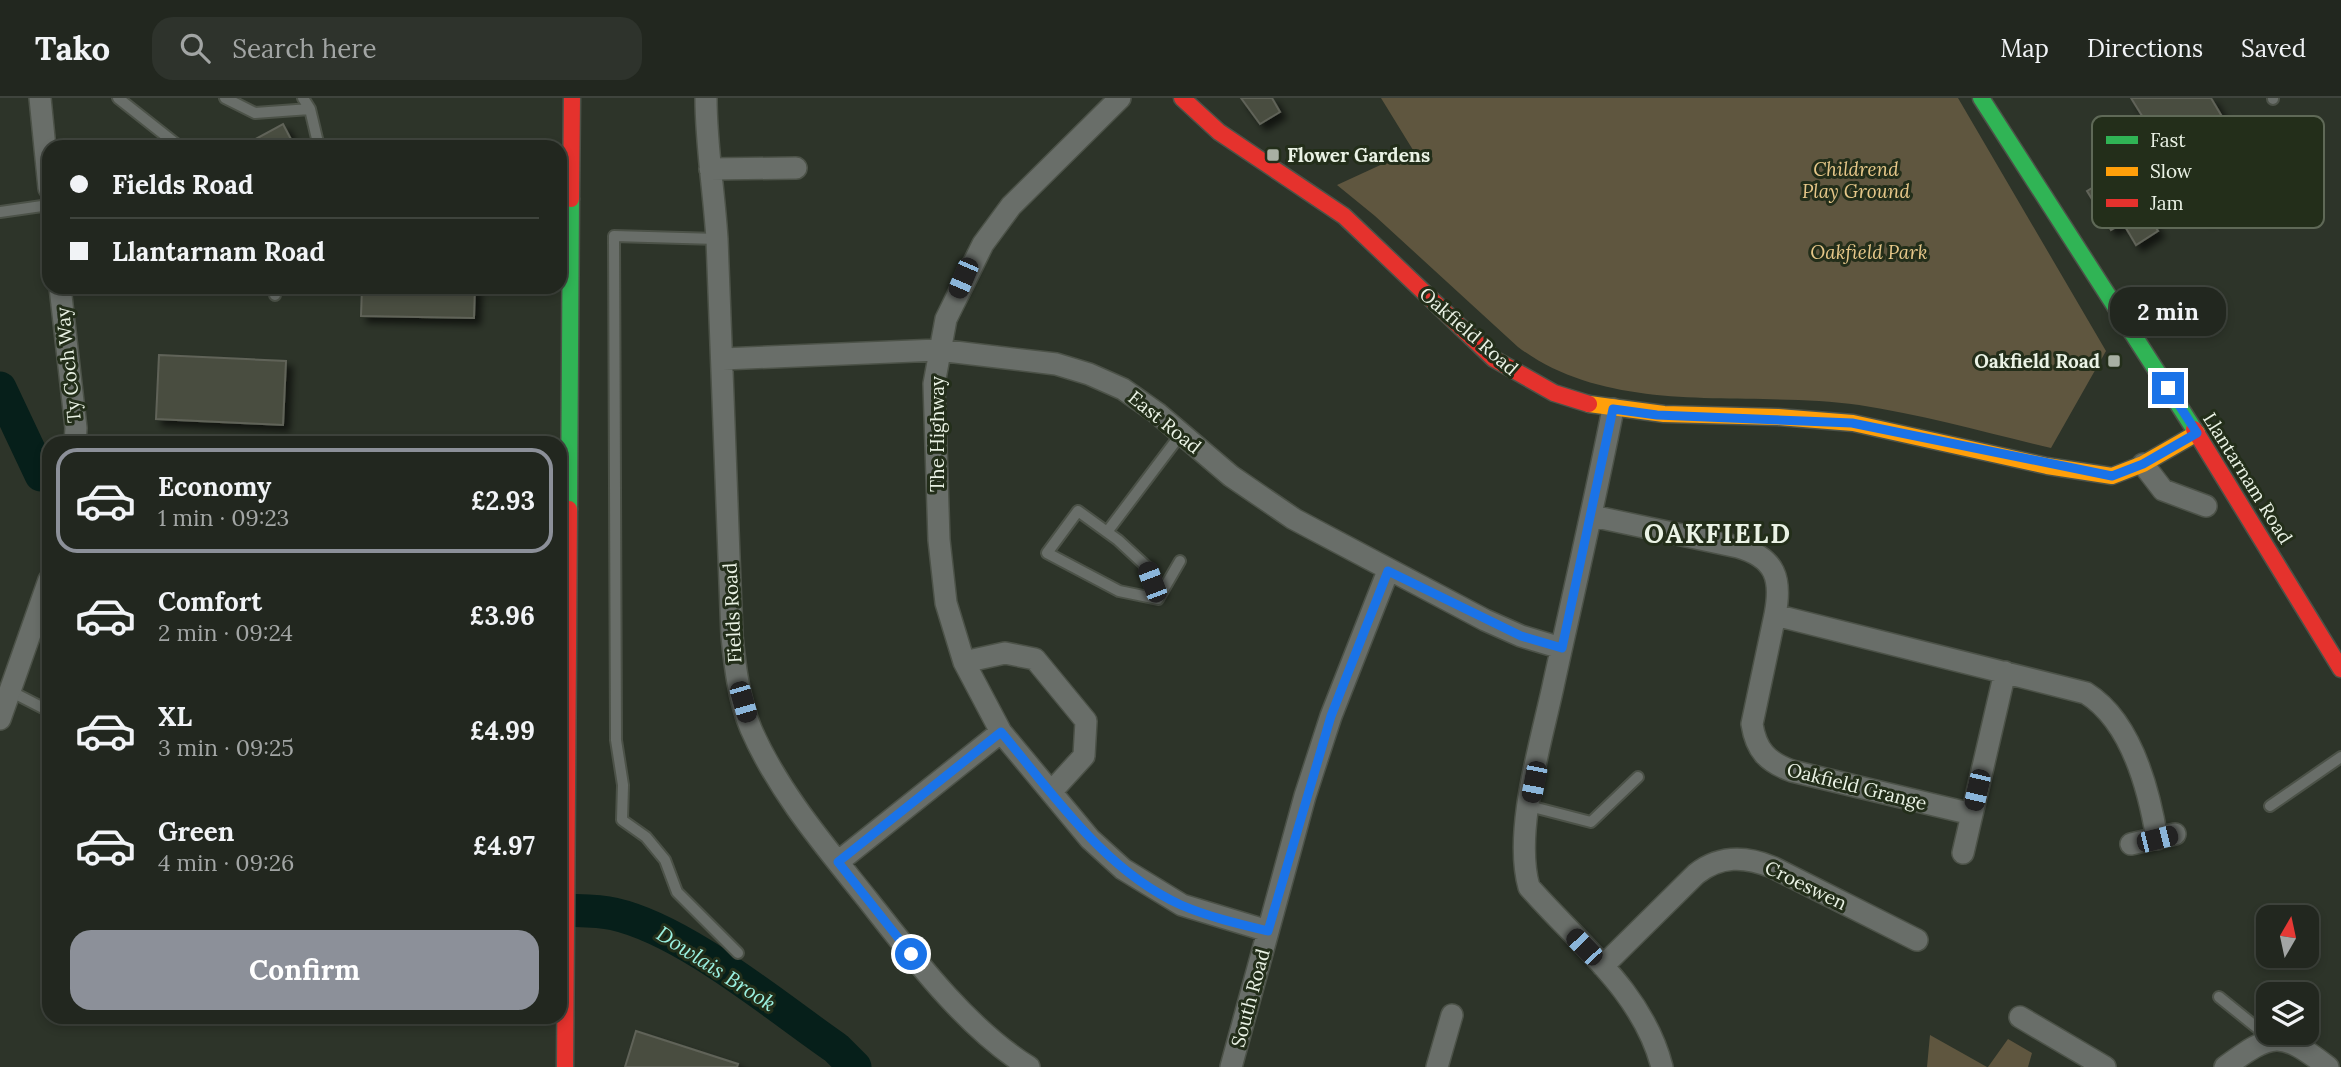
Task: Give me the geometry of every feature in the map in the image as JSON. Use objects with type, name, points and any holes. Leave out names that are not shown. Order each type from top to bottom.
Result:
[{"type":"street","points":[[40,98],[44,140]]},
{"type":"street","points":[[567,750],[572,98]]},
{"type":"street","name":"Fields Road","points":[[706,98],[706,145],[717,239],[736,676],[751,728],[778,780],[838,862],[911,954],[967,1014],[1029,1067]]},
{"type":"street","name":"The Highway","points":[[1119,98],[1011,206],[983,244],[963,278],[946,318],[938,349],[934,384],[939,540],[946,603],[964,662],[1001,732],[1090,839],[1123,869],[1155,891],[1182,905],[1268,931]]},
{"type":"street","name":"Oakfield Road","points":[[1182,98],[1241,148],[1346,218],[1466,334],[1508,369],[1554,393],[1613,409],[1657,415],[1852,423],[2103,475],[2120,474],[2143,464],[2197,433]]},
{"type":"street","name":"Llantarnam Road","points":[[1982,99],[2197,433],[2341,669]]},
{"type":"street","points":[[710,169],[796,168]]},
{"type":"street","name":"Ty Coch Way","points":[[61,294],[75,436]]},
{"type":"street","name":"East Road","points":[[723,359],[938,349],[1056,364],[1089,374],[1123,389],[1157,413],[1263,500],[1388,571],[1497,625],[1562,648]]},
{"type":"street","points":[[1613,409],[1529,806],[1523,865],[1528,887],[1603,966],[1645,1022],[1656,1041],[1662,1067]]},
{"type":"street","points":[[2143,464],[2163,490],[2206,506]]},
{"type":"street","name":"Oakfield Grange","points":[[1592,516],[1738,547],[1759,555],[1768,562],[1778,583],[1752,724],[1754,738],[1766,758],[1792,771],[1972,814]]},
{"type":"street","name":"South Road","points":[[1231,1067],[1331,716],[1388,571]]},
{"type":"street","points":[[0,719],[42,600]]},
{"type":"street","points":[[1774,615],[2074,689],[2098,701],[2140,766],[2166,836],[2131,844]]},
{"type":"street","points":[[964,662],[1005,653],[1035,659],[1086,721],[1084,756],[1052,791]]},
{"type":"street","points":[[1963,853],[2005,672]]},
{"type":"street","points":[[838,862],[1001,732]]},
{"type":"street","name":"Croeswen","points":[[1603,966],[1696,874],[1717,862],[1730,859],[1757,861],[1772,867],[1917,940]]},
{"type":"street","points":[[1437,1067],[1452,1015]]},
{"type":"street","points":[[2020,1017],[2105,1067]]},
{"type":"street","points":[[565,1024],[565,1067]]},
{"type":"street","points":[[2225,1067],[2256,1044]]},
{"type":"street","points":[[2294,1045],[2328,1067]]},
{"type":"lane","points":[[118,98],[171,140]]},
{"type":"lane","points":[[225,98],[255,113],[310,110]]},
{"type":"lane","points":[[303,98],[310,110],[317,140]]},
{"type":"lane","points":[[0,212],[42,206]]},
{"type":"lane","points":[[717,239],[614,236],[616,740],[623,785],[622,820],[646,837],[666,860],[677,892],[738,953]]},
{"type":"lane","points":[[1107,532],[1181,434]]},
{"type":"lane","points":[[1078,511],[1146,566],[1158,599],[1119,591],[1047,553],[1078,511]]},
{"type":"lane","points":[[1158,599],[1180,561]]},
{"type":"lane","points":[[10,691],[42,707]]},
{"type":"lane","points":[[2270,806],[2341,757]]},
{"type":"lane","points":[[1529,806],[1591,822],[1638,778]]},
{"type":"lane","points":[[2219,997],[2256,1027]]},
{"type":"green space","name":"Oakfield Park","points":[[1381,98],[1958,98],[2106,351],[2051,448],[1859,405],[1682,397],[1639,393],[1596,384],[1556,370],[1518,347],[1375,216],[1337,185],[1413,150]]},
{"type":"green space","points":[[1930,1035],[1987,1067],[1927,1067]]},
{"type":"green space","points":[[2008,1039],[2032,1053],[2028,1067],[1988,1067]]},
{"type":"building","points":[[1241,98],[1272,98],[1280,112],[1260,124]]},
{"type":"building","points":[[2131,98],[2211,98],[2222,116],[2142,116]]},
{"type":"building","points":[[283,124],[291,140],[254,140]]},
{"type":"building","points":[[2126,228],[2156,228],[2158,231],[2136,245]]},
{"type":"building","points":[[362,294],[475,294],[474,318],[361,316]]},
{"type":"building","points":[[159,355],[286,361],[283,425],[156,419]]},
{"type":"building","points":[[636,1031],[738,1064],[737,1067],[625,1067]]},
{"type":"waterway","name":"Dowlais Brook","points":[[0,388],[41,475]]},
{"type":"waterway","name":"Dowlais Brook","points":[[567,910],[614,914],[670,936],[758,991],[836,1048],[855,1067]]},
{"type":"traffic: fast","points":[[1981,98],[2194,429]]},
{"type":"traffic: fast","points":[[569,509],[571,199]]},
{"type":"traffic: slow","points":[[1589,404],[1664,414],[1778,417],[1853,423],[2047,466],[2112,476],[2143,464],[2197,433]]},
{"type":"traffic: jam","points":[[571,199],[572,98]]},
{"type":"traffic: jam","points":[[1182,98],[1219,132],[1344,216],[1494,359],[1554,393],[1589,404]]},
{"type":"traffic: jam","points":[[2194,429],[2341,669]]},
{"type":"traffic: jam","points":[[567,788],[569,509]]},
{"type":"traffic: jam","points":[[565,1024],[565,1067]]},
{"type":"place","name":"Flower Gardens","points":[[1273,155]]},
{"type":"place","name":"Oakfield Road","points":[[2114,361]]},
{"type":"district","name":"OAKFIELD","points":[[1718,534]]},
{"type":"route","points":[[911,954],[838,862],[1001,732],[1090,839],[1123,869],[1155,891],[1182,905],[1221,919],[1268,931],[1305,796],[1331,716],[1388,571],[1521,636],[1562,648],[1613,409],[1657,415],[1852,423],[2112,476],[2128,472],[2197,433],[2168,388]]},
{"type":"park label","name":"Childrend Play Ground","points":[[1856,180]]}]
